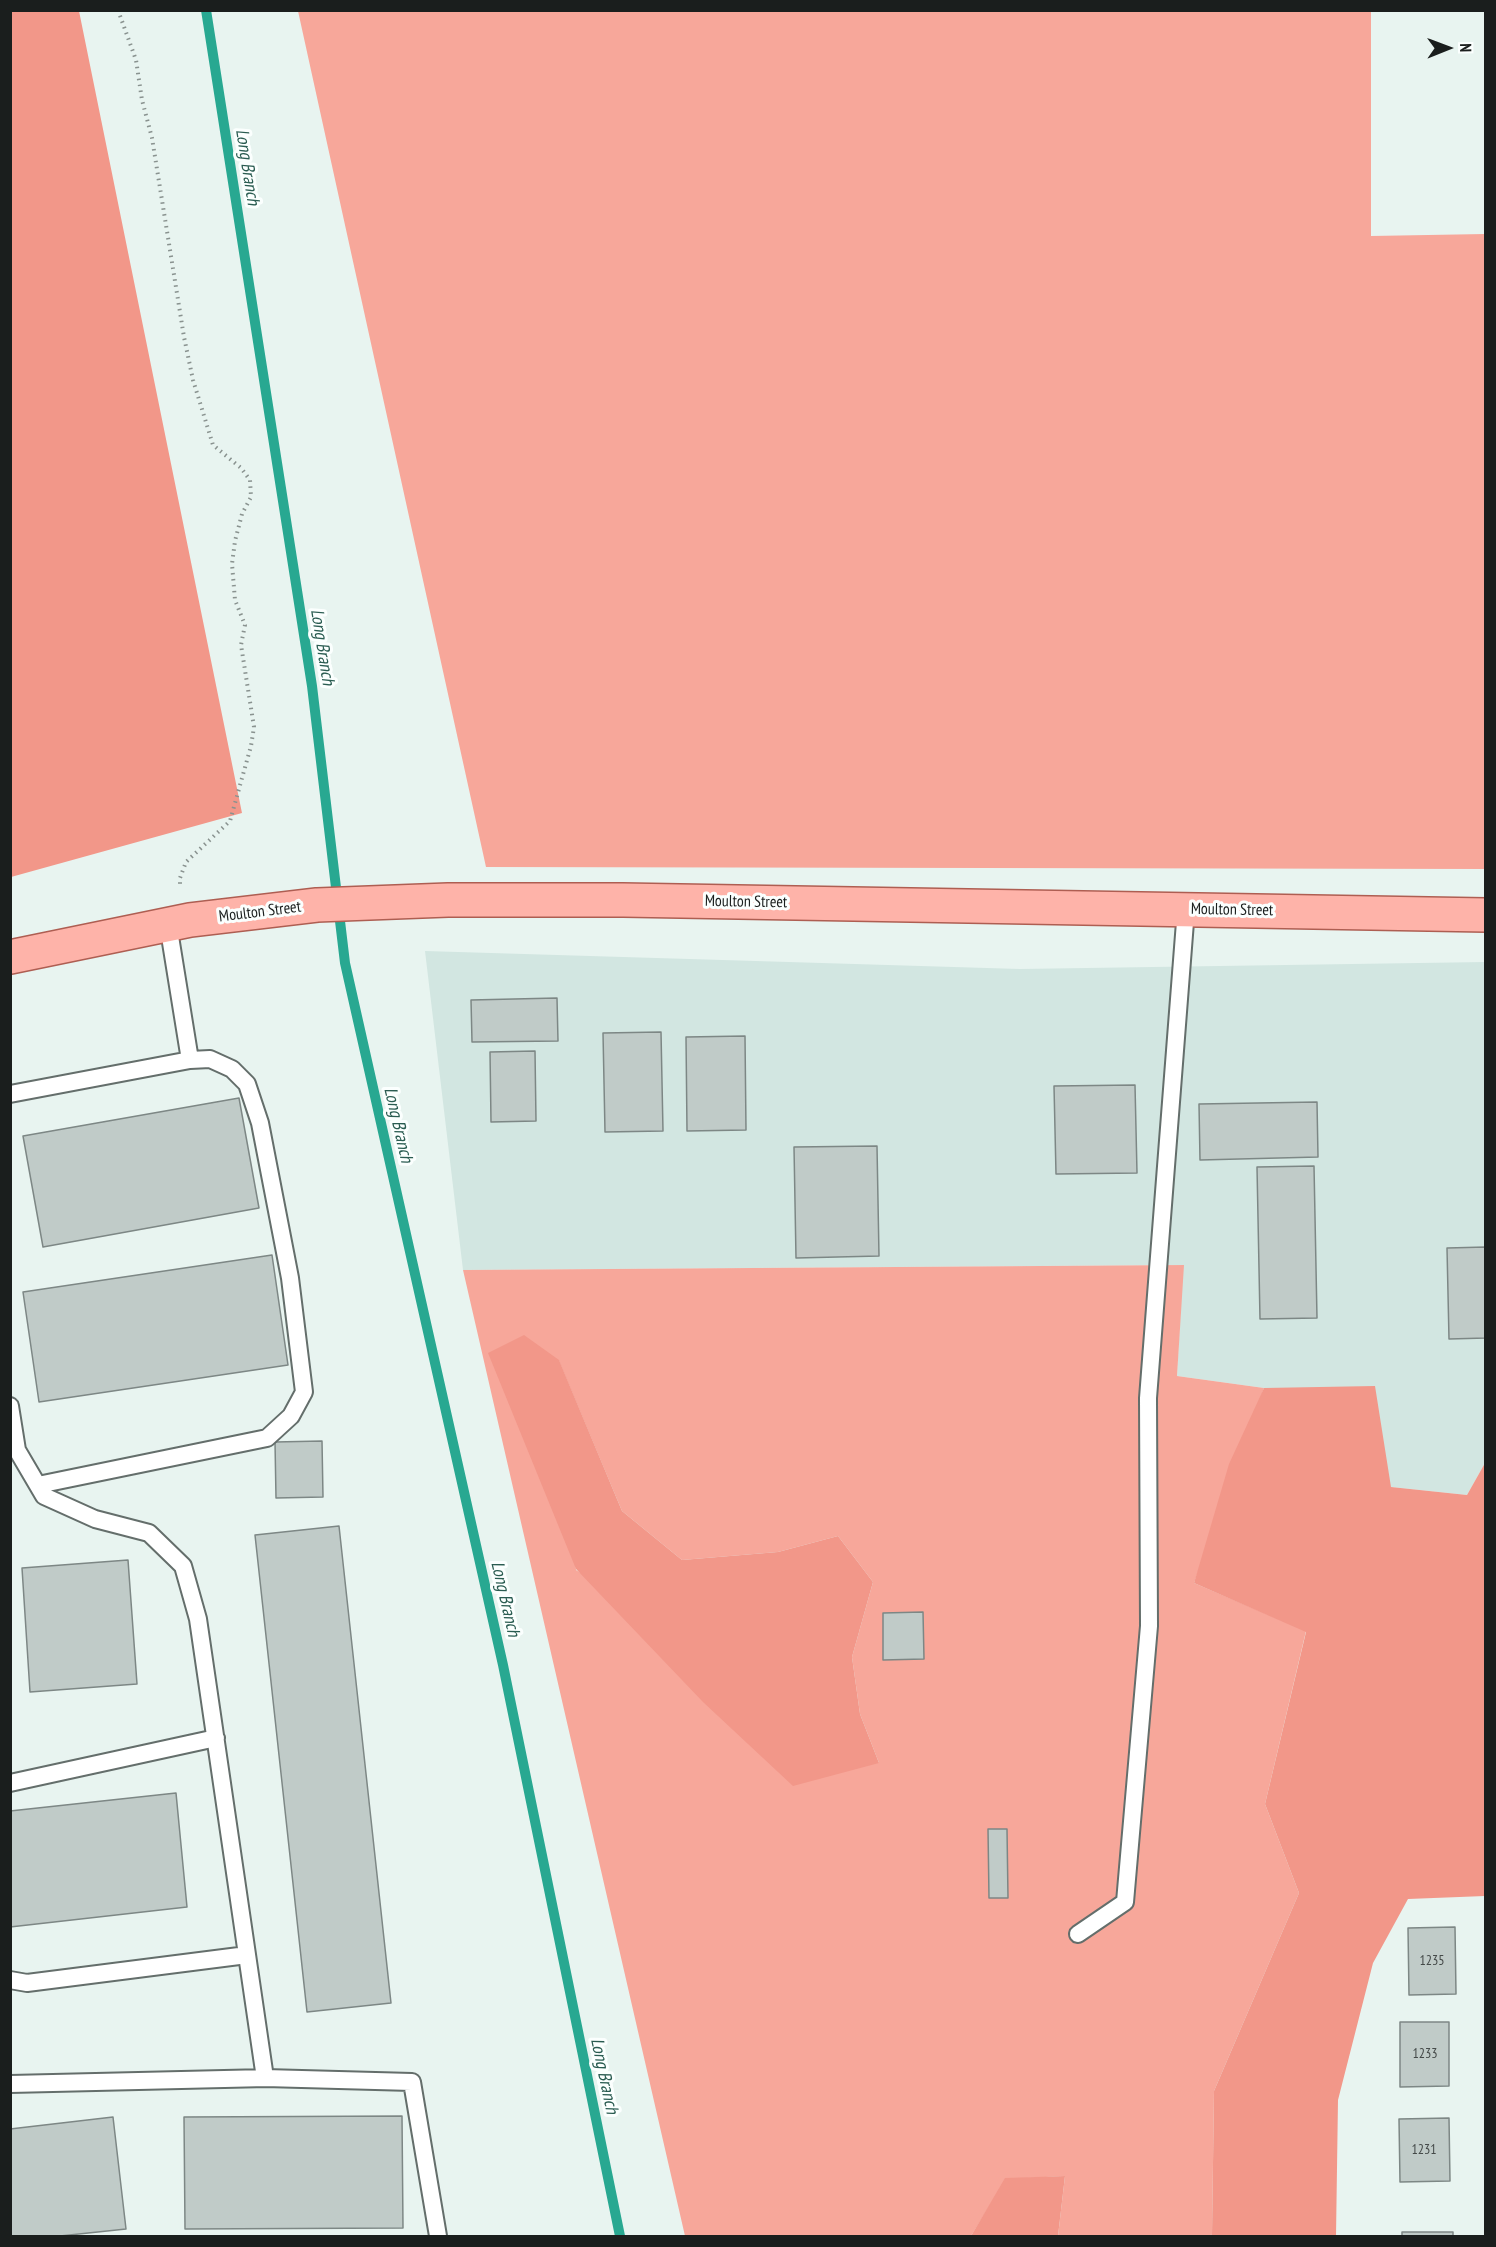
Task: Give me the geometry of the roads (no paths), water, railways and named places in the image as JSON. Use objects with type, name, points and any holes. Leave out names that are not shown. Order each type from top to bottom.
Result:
[{"type":"main road","name":"Moulton Street","points":[[10,957],[180,922],[317,905],[448,900],[623,900],[1485,915]]},
{"type":"lane","points":[[1078,1934],[1125,1902],[1149,1626],[1148,1398],[1186,909]]},
{"type":"lane","points":[[180,922],[190,1060]]},
{"type":"lane","points":[[10,1094],[190,1060],[210,1059],[232,1070],[247,1084],[260,1123],[290,1278],[304,1392],[291,1416],[267,1438],[38,1485]]},
{"type":"lane","points":[[10,1406],[17,1450],[44,1496],[95,1519],[149,1533],[183,1566],[198,1619],[265,2078],[267,2078]]},
{"type":"lane","points":[[10,1783],[216,1738]]},
{"type":"lane","points":[[10,1980],[27,1983],[247,1955]]},
{"type":"lane","points":[[10,2084],[267,2078],[412,2082],[438,2236]]},
{"type":"waterway","name":"Long Branch","points":[[206,10],[312,686],[345,963],[503,1665],[620,2236]]}]
